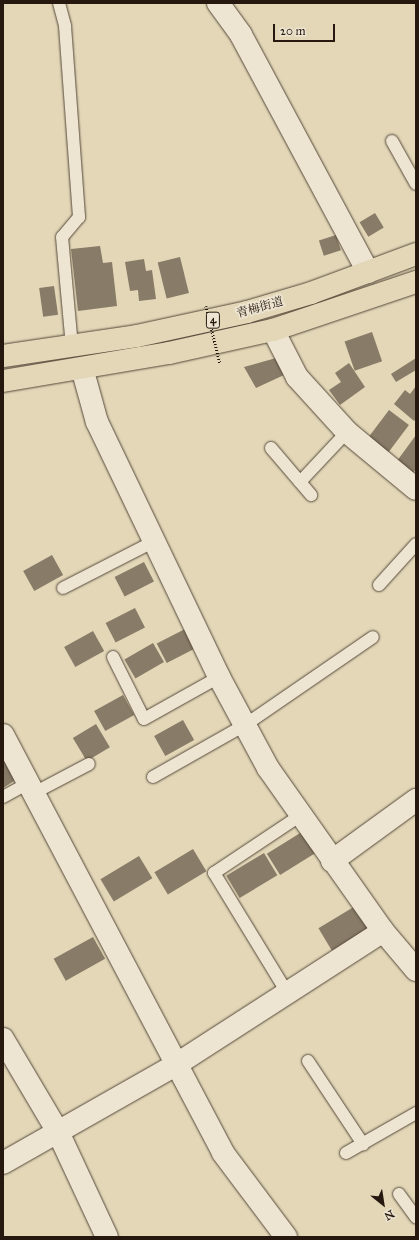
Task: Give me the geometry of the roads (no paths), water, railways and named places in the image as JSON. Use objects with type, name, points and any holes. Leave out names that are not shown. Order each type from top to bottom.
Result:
[{"type":"main road","name":"青梅街道","points":[[3,356],[137,336],[247,312],[368,272],[416,254]]},
{"type":"main road","name":"青梅街道","points":[[3,381],[82,368],[272,330],[416,282]]},
{"type":"street","points":[[218,3],[242,34],[368,272]]},
{"type":"street","points":[[272,330],[297,377],[347,432],[416,489]]},
{"type":"street","points":[[82,368],[97,422],[153,542],[219,677],[268,768],[332,861],[383,931],[416,970]]},
{"type":"street","points":[[3,735],[223,1153],[286,1237]]},
{"type":"street","points":[[332,861],[416,800]]},
{"type":"street","points":[[3,1163],[177,1064],[288,994],[383,931]]},
{"type":"street","points":[[3,1039],[58,1132],[107,1237]]},
{"type":"lane","points":[[59,3],[65,26],[79,217],[62,237],[72,346]]},
{"type":"lane","points":[[392,141],[416,184]]},
{"type":"lane","points":[[300,482],[347,432]]},
{"type":"lane","points":[[271,448],[311,495]]},
{"type":"lane","points":[[63,588],[153,542]]},
{"type":"lane","points":[[378,585],[416,544]]},
{"type":"lane","points":[[153,776],[245,725],[373,637]]},
{"type":"lane","points":[[113,657],[144,719],[219,677]]},
{"type":"lane","points":[[3,798],[89,764]]},
{"type":"lane","points":[[288,994],[214,873],[301,815]]},
{"type":"lane","points":[[308,1061],[363,1144]]},
{"type":"lane","points":[[346,1153],[416,1113]]},
{"type":"lane","points":[[399,1194],[416,1217]]}]
